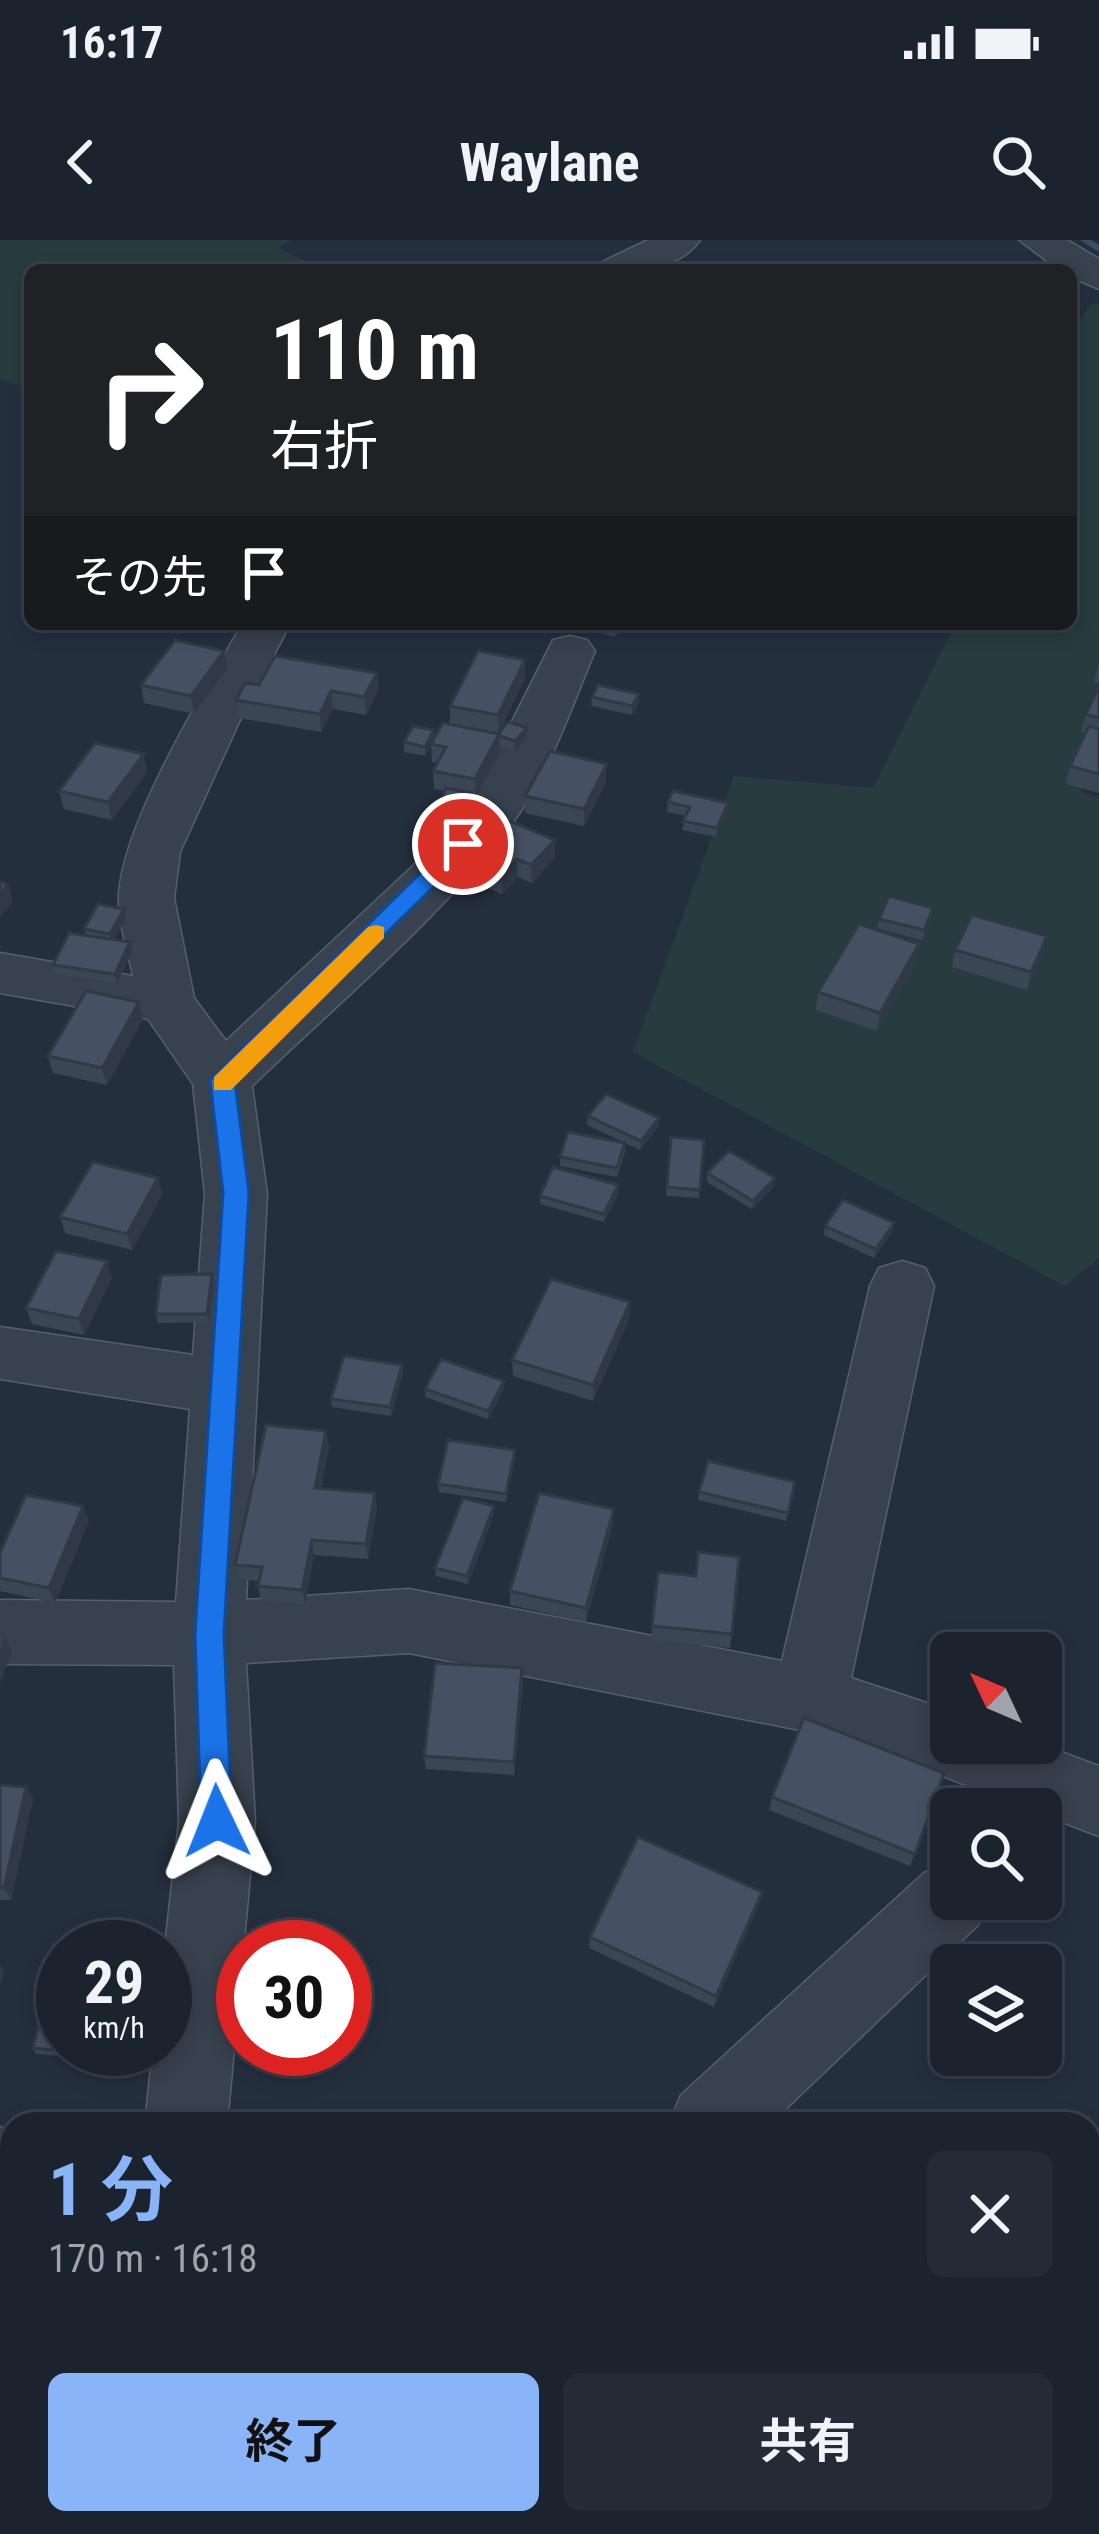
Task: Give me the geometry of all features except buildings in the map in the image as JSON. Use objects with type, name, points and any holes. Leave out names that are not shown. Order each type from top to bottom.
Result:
[{"type":"street","points":[[630,264],[680,240]]},
{"type":"street","points":[[1040,240],[1099,277]]},
{"type":"street","points":[[187,2112],[217,1821],[209,1634],[236,1193],[222,1080],[166,1002],[146,898],[153,853],[213,722],[263,630]]},
{"type":"street","points":[[222,1080],[433,878],[493,811],[539,725],[570,651]]},
{"type":"street","points":[[0,973],[166,1002]]},
{"type":"street","points":[[810,1700],[902,1286]]},
{"type":"street","points":[[0,1353],[225,1387]]},
{"type":"street","points":[[0,1632],[209,1634],[409,1621],[810,1700],[906,1728],[1079,1798]]},
{"type":"street","points":[[723,2112],[930,1919]]},
{"type":"green space","points":[[0,240],[291,240],[278,248],[311,264],[24,264],[24,387],[0,379]]},
{"type":"green space","points":[[1092,303],[1099,305],[1099,719],[1081,791],[1099,798],[1099,1258],[1065,1286],[633,1052],[734,776],[873,788],[952,630],[1077,630],[1077,325]]},
{"type":"waterway","points":[[1085,240],[1099,249]]},
{"type":"slow traffic","points":[[223,1083],[376,933]]},
{"type":"route","points":[[217,1821],[209,1634],[236,1193],[222,1080],[463,844]]}]
